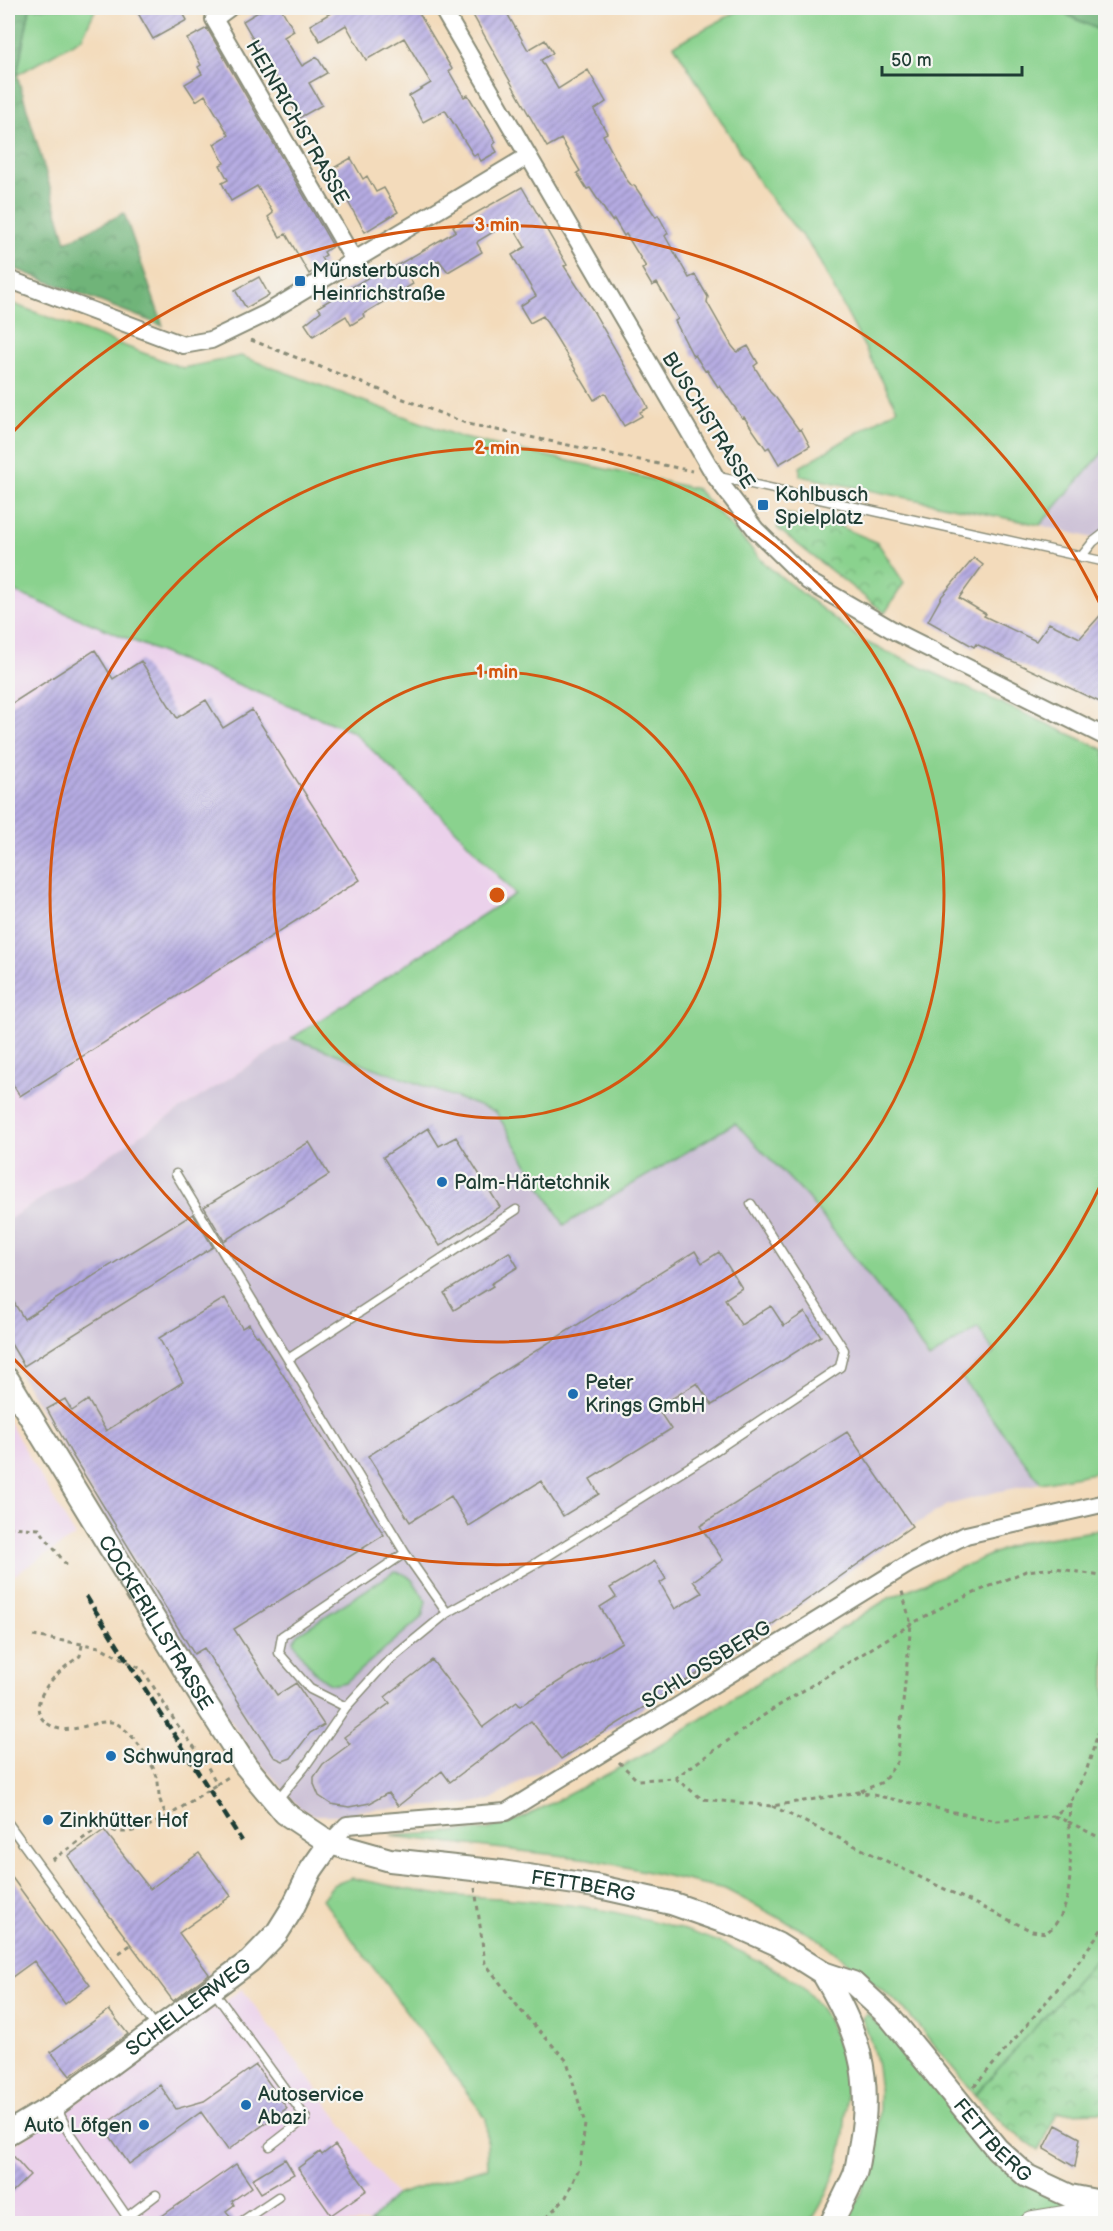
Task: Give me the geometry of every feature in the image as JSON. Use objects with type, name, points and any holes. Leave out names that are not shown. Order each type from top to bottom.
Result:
[{"type":"main road","name":"COCKERILLSTRASSE","points":[[8,1380],[105,1541],[246,1766],[285,1813],[330,1843]]},
{"type":"main road","name":"FETTBERG","points":[[330,1843],[390,1860],[595,1886],[671,1903],[739,1927],[767,1940],[823,1973],[854,1983],[890,2017],[997,2149],[1027,2176],[1070,2196],[1106,2203]]},
{"type":"main road","name":"SCHELLERWEG","points":[[8,2133],[55,2105],[250,1961],[277,1933],[292,1909],[311,1870],[330,1843]]},
{"type":"main road","name":"FETTBERG","points":[[823,1973],[841,2003],[855,2036],[865,2080],[865,2119],[855,2172],[831,2223]]},
{"type":"main road","points":[[1033,2223],[1106,2212]]},
{"type":"street","name":"HEINRICHSTRASSE","points":[[229,8],[210,13],[355,262]]},
{"type":"street","name":"BUSCHSTRASSE","points":[[442,8],[716,477],[756,530],[808,581],[896,632],[1106,737]]},
{"type":"street","points":[[8,279],[183,345],[211,340],[231,332],[355,262],[528,156]]},
{"type":"street","name":"SCHLOSSBERG","points":[[330,1843],[347,1825],[506,1812],[910,1563],[966,1535],[1106,1503]]},
{"type":"lane","points":[[716,477],[1106,562]]},
{"type":"lane","points":[[1081,557],[1093,542],[1106,532]]},
{"type":"lane","points":[[176,1174],[405,1553],[447,1613]]},
{"type":"lane","points":[[274,1802],[304,1768],[345,1707],[386,1664],[447,1613],[538,1562],[685,1470],[840,1367],[844,1350],[751,1204]]},
{"type":"lane","points":[[288,1359],[516,1210]]},
{"type":"lane","points":[[345,1707],[310,1689],[279,1653],[282,1636],[405,1553]]},
{"type":"lane","points":[[8,1822],[157,2028]]},
{"type":"lane","points":[[212,1989],[306,2118],[270,2146]]},
{"type":"lane","points":[[55,2105],[68,2131],[130,2220],[156,2195]]},
{"type":"lane","points":[[238,2223],[278,2197]]},
{"type":"path","points":[[231,332],[468,424],[716,477]]},
{"type":"path","points":[[8,1527],[39,1529],[68,1567]]},
{"type":"path","points":[[607,1750],[637,1780],[675,1778],[770,1711],[946,1605],[1026,1570],[1056,1568],[1106,1577]]},
{"type":"path","points":[[675,1778],[702,1799],[771,1806],[859,1792],[883,1782],[897,1762],[911,1624],[897,1572]]},
{"type":"path","points":[[33,1636],[100,1647],[143,1670],[176,1723],[204,1760],[217,1784]]},
{"type":"path","points":[[82,1645],[80,1656],[64,1666],[49,1682],[39,1700],[38,1710],[43,1719],[57,1728],[77,1729],[110,1721],[119,1725],[136,1742],[157,1777],[160,1799],[167,1817]]},
{"type":"path","points":[[771,1806],[1032,1932],[1046,1933],[1057,1923],[1067,1896],[1070,1861],[1070,1803],[1086,1772],[1106,1708]]},
{"type":"path","points":[[40,1868],[101,1826],[106,1826],[118,1833],[143,1829],[167,1817],[246,1766]]},
{"type":"path","points":[[859,1792],[997,1821],[1054,1815],[1070,1803]]},
{"type":"path","points":[[1054,1815],[1106,1841]]},
{"type":"path","points":[[472,1869],[485,1963],[522,2012],[567,2061],[585,2124],[580,2166],[566,2197],[540,2223]]},
{"type":"path","points":[[960,2102],[1069,1975],[1106,1923]]},
{"type":"shaded area","points":[[1105,450],[1105,541],[1040,525]]},
{"type":"shaded area","points":[[8,589],[353,732],[453,827],[515,895],[8,1220]]},
{"type":"shaded area","points":[[292,1038],[496,1112],[565,1225],[735,1123],[807,1197],[905,1322],[928,1359],[977,1326],[995,1352],[961,1378],[1041,1483],[948,1505],[912,1526],[740,1647],[561,1759],[490,1800],[468,1804],[358,1810],[358,1815],[314,1815],[301,1809],[256,1758],[192,1664],[8,1354],[8,1220]]},
{"type":"shaded area","points":[[8,1420],[75,1536],[8,1579]]},
{"type":"shaded area","points":[[242,1989],[395,2195],[369,2223],[8,2224],[8,2149]]},
{"type":"green space","points":[[8,8],[30,8],[17,75],[66,242],[124,213],[163,326],[8,266]]},
{"type":"green space","points":[[30,8],[96,8],[82,38],[17,75]]},
{"type":"green space","points":[[744,8],[1053,8],[1105,33],[1105,450],[1040,525],[800,476],[800,467],[897,409],[814,251],[762,187],[674,45]]},
{"type":"green space","points":[[1053,8],[1105,8],[1105,33]]},
{"type":"green space","points":[[8,302],[183,368],[241,356],[463,438],[697,489],[766,565],[863,641],[1105,750],[1105,1471],[1041,1483],[961,1377],[994,1353],[978,1327],[929,1359],[905,1322],[807,1197],[735,1123],[564,1225],[496,1112],[292,1038],[515,894],[453,827],[353,732],[8,589]]},
{"type":"green space","points":[[786,514],[830,522],[878,543],[904,583],[885,613],[777,528]]},
{"type":"green space","points":[[1105,1529],[1105,1949],[975,2095],[901,2005],[817,1938],[725,1889],[590,1859],[391,1836],[486,1830],[523,1818],[648,1753],[887,1599],[1018,1543]]},
{"type":"green space","points":[[394,1572],[410,1578],[417,1586],[426,1601],[422,1617],[346,1682],[331,1684],[309,1665],[294,1640],[299,1633]]},
{"type":"green space","points":[[352,1878],[441,1895],[545,1902],[646,1919],[711,1939],[741,1952],[797,1983],[819,2006],[834,2034],[843,2065],[846,2096],[842,2147],[834,2177],[810,2223],[369,2223],[395,2195],[488,2167],[486,2118],[322,1899],[333,1885]]},
{"type":"green space","points":[[1105,1949],[1105,2112],[1057,2113],[1039,2150],[1007,2128],[975,2095]]},
{"type":"green space","points":[[867,2014],[1069,2208],[977,2223],[848,2224],[870,2163],[878,2121],[878,2078],[874,2052],[862,2018]]},
{"type":"building","points":[[135,8],[180,8],[187,20],[153,39]]},
{"type":"building","points":[[265,8],[281,8],[294,31],[284,37],[302,66],[317,57],[327,73],[309,83],[322,105],[299,118],[243,21]]},
{"type":"building","points":[[339,8],[416,8],[452,69],[449,71],[464,97],[468,95],[496,142],[493,145],[497,152],[481,161],[477,154],[474,156],[445,110],[423,122],[409,96],[431,83],[404,38],[366,60],[346,25],[320,41],[310,25]]},
{"type":"building","points":[[469,8],[504,8],[528,50],[545,40],[553,53],[541,60],[558,89],[588,70],[606,102],[594,110],[607,133],[603,135],[627,180],[632,186],[634,185],[656,217],[658,215],[668,233],[665,236],[689,278],[695,275],[708,297],[707,302],[732,346],[737,352],[748,346],[758,363],[754,366],[770,392],[799,430],[801,429],[810,446],[779,464],[769,447],[766,449],[720,386],[718,387],[707,370],[705,371],[695,355],[693,356],[675,321],[678,319],[657,283],[652,286],[642,269],[646,267],[626,234],[624,236],[614,219],[612,221],[590,188],[587,189],[577,173],[580,171],[561,139],[547,147]]},
{"type":"building","points":[[207,28],[333,246],[324,252],[326,255],[321,258],[325,264],[309,274],[286,234],[280,237],[268,217],[273,213],[257,186],[231,201],[222,183],[228,180],[220,165],[224,163],[214,144],[229,135],[205,95],[196,101],[185,84],[202,74],[198,67],[201,65],[187,39]]},
{"type":"building","points":[[351,158],[363,179],[367,176],[376,192],[384,188],[398,212],[365,232],[330,170]]},
{"type":"building","points":[[522,187],[567,265],[564,266],[592,309],[646,403],[648,408],[640,412],[642,416],[624,426],[605,393],[594,400],[543,316],[530,323],[520,306],[536,296],[512,255],[525,247],[510,222],[478,241],[482,252],[448,272],[439,260],[410,278],[413,284],[363,314],[364,317],[351,325],[346,316],[313,336],[305,324],[321,311],[318,307],[389,265],[391,269],[456,231],[453,226]]},
{"type":"building","points":[[259,277],[269,295],[246,308],[235,290]]},
{"type":"building","points":[[974,558],[983,565],[959,598],[986,614],[984,616],[1036,641],[1049,623],[1080,638],[1106,609],[1106,705],[976,644],[974,647],[928,621],[942,596]]},
{"type":"building","points":[[95,650],[113,679],[141,661],[177,718],[206,700],[223,728],[252,710],[360,880],[20,1096],[8,1077],[8,706]]},
{"type":"building","name":"Palm-Härtetchnik","points":[[428,1128],[439,1146],[456,1137],[500,1207],[440,1246],[383,1157]]},
{"type":"building","points":[[309,1142],[329,1175],[224,1241],[204,1207]]},
{"type":"building","points":[[193,1214],[213,1247],[24,1366],[8,1339],[8,1293],[24,1319]]},
{"type":"building","name":"Peter Krings GmbH","points":[[695,1251],[702,1263],[719,1252],[742,1288],[725,1299],[741,1325],[771,1306],[784,1326],[805,1312],[821,1336],[712,1405],[697,1383],[657,1408],[671,1429],[590,1479],[599,1494],[563,1516],[541,1481],[469,1526],[451,1496],[410,1522],[368,1456]]},
{"type":"building","points":[[509,1252],[518,1267],[491,1284],[493,1286],[454,1310],[444,1293]]},
{"type":"building","points":[[225,1298],[242,1328],[249,1324],[256,1336],[258,1335],[384,1535],[234,1629],[277,1695],[296,1683],[324,1725],[310,1733],[291,1758],[283,1761],[274,1757],[204,1648],[194,1654],[71,1453],[47,1409],[65,1399],[72,1411],[88,1400],[106,1431],[183,1382],[159,1338]]},
{"type":"building","points":[[847,1432],[912,1526],[740,1647],[561,1759],[531,1721],[450,1782],[442,1771],[398,1806],[388,1793],[370,1803],[349,1807],[331,1804],[319,1796],[314,1777],[323,1764],[350,1744],[344,1737],[390,1703],[385,1697],[432,1660],[483,1727],[517,1702],[520,1706],[622,1642],[600,1607],[616,1597],[610,1588],[655,1561],[666,1579],[660,1583],[675,1609],[702,1593],[693,1581],[723,1560],[700,1526]]},
{"type":"building","points":[[104,1830],[150,1889],[199,1853],[231,1896],[179,1933],[209,1974],[173,2001],[85,1883],[68,1856]]},
{"type":"building","points":[[8,1872],[90,1985],[65,2004],[34,1961],[8,1980]]},
{"type":"building","points":[[109,2010],[128,2034],[70,2076],[51,2052]]},
{"type":"building","points":[[256,2065],[287,2108],[228,2150],[201,2112],[129,2164],[103,2126],[160,2085],[176,2109],[204,2101]]},
{"type":"building","points":[[1056,2125],[1080,2138],[1075,2167],[1044,2149]]},
{"type":"building","points":[[335,2145],[367,2190],[331,2215],[298,2168],[320,2152],[322,2155]]},
{"type":"building","points":[[8,2150],[30,2175],[8,2196]]},
{"type":"building","points":[[285,2159],[294,2174],[261,2193],[252,2179]]},
{"type":"building","points":[[236,2164],[252,2187],[232,2201],[234,2205],[226,2211],[233,2220],[232,2223],[152,2223]]},
{"type":"railway","points":[[86,1596],[242,1841]]},
{"type":"place","name":"Münsterbusch Heinrichstraße","points":[[300,281]]},
{"type":"place","name":"Kohlbusch Spielplatz","points":[[763,505]]},
{"type":"place","name":"Palm-Härtetchnik","points":[[442,1182]]},
{"type":"place","name":"Peter Krings GmbH","points":[[573,1394]]},
{"type":"place","name":"Schwungrad","points":[[111,1756]]},
{"type":"place","name":"Zinkhütter Hof","points":[[48,1820]]},
{"type":"place","name":"Autoservice Abazi","points":[[246,2105]]},
{"type":"place","name":"Auto Löfgen","points":[[144,2125]]}]
